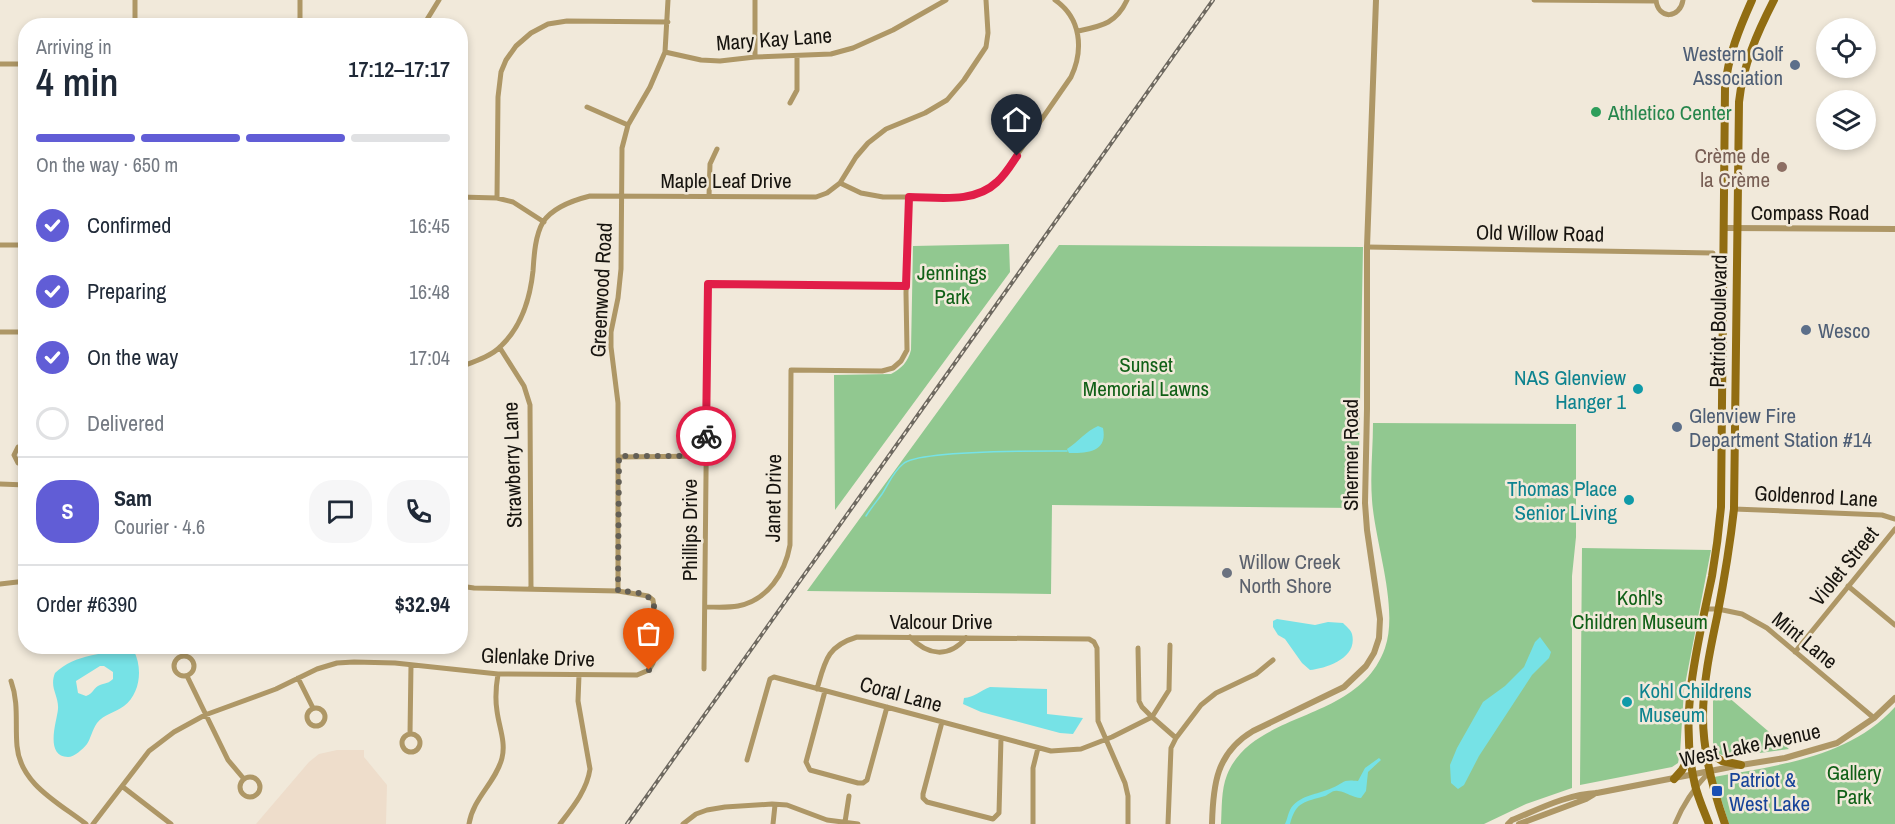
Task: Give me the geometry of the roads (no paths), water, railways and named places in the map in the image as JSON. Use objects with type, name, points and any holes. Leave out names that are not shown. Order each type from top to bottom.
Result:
[{"type":"main road","points":[[1751,2],[1768,1]]},
{"type":"main road","name":"Patriot Boulevard","points":[[1725,824],[1709,772],[1703,716],[1706,675],[1729,554],[1734,509],[1738,125],[1741,82],[1768,1]]},
{"type":"main road","name":"Patriot Boulevard","points":[[1708,824],[1695,787],[1689,711],[1691,676],[1716,554],[1721,507],[1725,88],[1730,54],[1751,2]]},
{"type":"main road","points":[[1706,750],[1722,762],[1741,765]]},
{"type":"main road","points":[[1674,779],[1691,754]]},
{"type":"street","points":[[135,0],[135,18]]},
{"type":"street","points":[[300,0],[300,18]]},
{"type":"street","points":[[428,18],[439,0]]},
{"type":"street","name":"Greenwood Road","points":[[618,591],[618,403],[611,332],[621,269],[622,148],[628,125],[658,71],[665,52],[668,0]]},
{"type":"street","points":[[755,0],[755,57]]},
{"type":"street","name":"Mary Kay Lane","points":[[665,52],[701,60],[720,61],[831,54],[853,48],[893,30],[944,0]]},
{"type":"street","points":[[986,0],[988,33],[986,47],[964,80],[947,100],[925,113],[886,129],[868,142],[840,183],[861,193],[883,197],[963,197],[975,195],[994,184],[1003,175],[1071,77],[1077,63],[1078,31],[1072,17],[1055,0]]},
{"type":"street","points":[[1078,31],[1112,21],[1127,0]]},
{"type":"street","name":"Shermer Road","points":[[1212,824],[1214,788],[1219,769],[1229,751],[1253,731],[1344,687],[1366,666],[1379,639],[1380,619],[1365,503],[1367,247],[1376,0]]},
{"type":"street","points":[[1534,0],[1656,1],[1662,12],[1670,15],[1678,12],[1683,0]]},
{"type":"street","points":[[497,198],[498,97],[501,72],[516,46],[531,33],[548,24],[567,21],[668,22]]},
{"type":"street","points":[[790,103],[797,90],[797,57]]},
{"type":"street","points":[[0,64],[18,64]]},
{"type":"street","points":[[586,107],[628,125]]},
{"type":"street","points":[[709,196],[710,164],[717,149]]},
{"type":"street","name":"Maple Leaf Drive","points":[[544,222],[558,208],[574,200],[590,196],[816,197],[827,193],[840,183]]},
{"type":"street","points":[[468,197],[497,198],[513,202],[544,222],[537,240],[530,293],[525,311],[501,348],[468,364]]},
{"type":"street","points":[[906,286],[909,197]]},
{"type":"street","name":"Compass Road","points":[[1724,228],[1895,229]]},
{"type":"street","points":[[0,245],[18,245]]},
{"type":"street","name":"Old Willow Road","points":[[1367,247],[1713,253]]},
{"type":"street","name":"Phillips Drive","points":[[704,669],[708,284],[906,286]]},
{"type":"street","name":"Janet Drive","points":[[705,607],[741,605],[758,597],[767,591],[780,575],[788,557],[790,370],[882,371],[893,368],[901,361],[907,350],[906,286]]},
{"type":"street","points":[[0,332],[18,332]]},
{"type":"street","name":"Strawberry Lane","points":[[501,348],[524,386],[530,405],[531,588]]},
{"type":"street","points":[[18,447],[14,455],[18,463]]},
{"type":"street","points":[[619,456],[705,456]]},
{"type":"street","points":[[0,484],[18,484]]},
{"type":"street","name":"Goldenrod Lane","points":[[1734,509],[1882,515],[1895,519]]},
{"type":"street","name":"Violet Street","points":[[1795,652],[1895,529]]},
{"type":"street","points":[[0,584],[18,582]]},
{"type":"street","points":[[1848,586],[1895,625]]},
{"type":"street","points":[[468,587],[618,591]]},
{"type":"street","name":"Glenlake Drive","points":[[93,824],[149,751],[174,732],[205,715],[276,689],[317,669],[337,663],[395,663],[498,674],[638,675],[649,670],[653,663],[653,600],[648,596],[618,591]]},
{"type":"street","name":"Mint Lane","points":[[1705,609],[1742,614],[1767,628],[1874,718]]},
{"type":"street","name":"Valcour Drive","points":[[817,689],[825,661],[830,653],[838,645],[857,637],[1083,638],[1094,642],[1097,648],[1097,714],[1099,727],[1106,740]]},
{"type":"street","points":[[910,637],[924,649],[936,652],[957,648],[966,638]]},
{"type":"street","points":[[1152,717],[1169,690],[1170,645]]},
{"type":"street","points":[[1138,648],[1139,701],[1142,707],[1176,738]]},
{"type":"street","points":[[1168,824],[1171,748],[1176,738],[1208,699],[1256,674],[1273,660]]},
{"type":"street","points":[[410,734],[411,665]]},
{"type":"street","points":[[469,824],[476,801],[497,771],[503,751],[496,709],[498,674]]},
{"type":"street","points":[[560,824],[584,790],[589,778],[590,769],[578,701],[579,675]]},
{"type":"street","points":[[187,676],[228,760],[244,779]]},
{"type":"street","name":"Coral Lane","points":[[747,760],[770,679],[774,677],[1051,751],[1081,749],[1106,740],[1152,717]]},
{"type":"street","points":[[298,678],[313,708]]},
{"type":"street","points":[[11,681],[16,696],[17,748],[26,776],[38,788],[86,824]]},
{"type":"street","points":[[825,691],[806,766],[810,770],[858,783],[867,780],[887,707]]},
{"type":"street","name":"West Lake Avenue","points":[[1508,824],[1512,820],[1552,804],[1585,794],[1785,758],[1837,743],[1874,718],[1895,698]]},
{"type":"street","points":[[942,722],[923,798],[927,802],[993,819],[999,813],[1001,738]]},
{"type":"street","points":[[1106,740],[1125,783],[1128,796],[1128,824]]},
{"type":"street","points":[[1033,824],[1033,768],[1038,748]]},
{"type":"street","points":[[1675,824],[1695,787],[1709,772]]},
{"type":"street","points":[[123,787],[171,824]]},
{"type":"street","name":"West Lake Avenue","points":[[1519,824],[1587,799],[1597,793]]},
{"type":"street","points":[[845,822],[849,796]]},
{"type":"street","points":[[773,824],[775,804]]},
{"type":"street","points":[[683,824],[696,814],[707,810],[775,804],[787,805],[827,820],[858,824]]},
{"type":"water","points":[[1098,426],[1103,428],[1104,436],[1099,447],[1089,452],[1069,453],[1067,449]]},
{"type":"water","points":[[1277,619],[1315,625],[1328,622],[1343,623],[1350,630],[1353,642],[1346,655],[1340,660],[1325,667],[1310,670],[1302,663],[1285,639],[1278,635],[1273,627],[1273,621]]},
{"type":"water","points":[[1540,637],[1551,652],[1549,658],[1532,675],[1479,756],[1464,785],[1458,789],[1451,783],[1450,765],[1457,748],[1483,702],[1505,686],[1524,667],[1535,642]]},
{"type":"water","points":[[101,654],[135,654],[138,681],[134,695],[129,701],[100,720],[87,744],[76,754],[68,757],[56,751],[54,745],[58,709],[53,678],[55,673],[63,667],[81,658]],"holes":[[[100,666],[113,672],[113,679],[98,686],[90,694],[86,696],[78,693],[76,681]]]},
{"type":"water","points":[[990,687],[1047,689],[1047,714],[1083,718],[1073,734],[1060,733],[981,712],[963,704],[964,698]]},
{"type":"water","points":[[1379,758],[1381,760],[1368,772],[1366,791],[1361,798],[1333,792],[1302,804],[1292,816],[1290,824],[1285,824],[1290,810],[1298,801],[1346,781],[1358,781],[1365,768]]},
{"type":"waterway","points":[[866,516],[896,471],[913,459],[980,452],[1067,451]]},
{"type":"railway","points":[[627,824],[1213,0]]},
{"type":"place","name":"Western Golf Association","points":[[1795,65]]},
{"type":"place","name":"Athletico Center","points":[[1596,112]]},
{"type":"place","name":"Crème de la Crème","points":[[1782,167]]},
{"type":"place","name":"Wesco","points":[[1806,330]]},
{"type":"place","name":"NAS Glenview Hanger 1","points":[[1638,389]]},
{"type":"place","name":"Glenview Fire Department Station #14","points":[[1677,427]]},
{"type":"place","name":"Thomas Place Senior Living","points":[[1629,500]]},
{"type":"place","name":"Willow Creek North Shore","points":[[1227,573]]},
{"type":"place","name":"Kohl Childrens Museum","points":[[1627,702]]},
{"type":"place","name":"Patriot & West Lake","points":[[1717,791]]},
{"type":"park label","name":"Jennings Park","points":[[952,284]]},
{"type":"park label","name":"Sunset Memorial Lawns","points":[[1146,376]]},
{"type":"park label","name":"Kohl's Children Museum","points":[[1640,609]]},
{"type":"park label","name":"Gallery Park","points":[[1854,784]]}]
